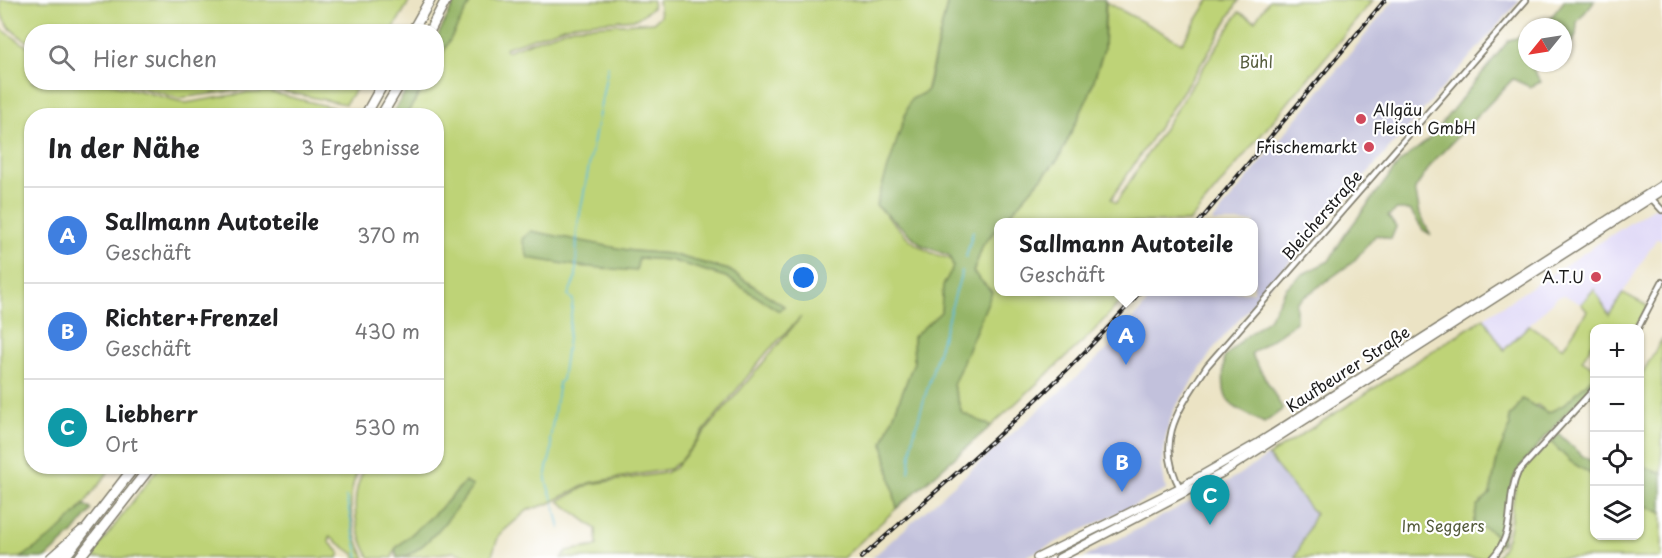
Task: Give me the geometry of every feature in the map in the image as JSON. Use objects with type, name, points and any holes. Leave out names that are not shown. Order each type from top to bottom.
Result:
[{"type":"highway","points":[[416,24],[430,0]]},
{"type":"highway","points":[[433,24],[446,0]]},
{"type":"highway","points":[[369,108],[380,90]]},
{"type":"highway","points":[[386,108],[396,90]]},
{"type":"highway","points":[[64,558],[129,474]]},
{"type":"highway","points":[[80,558],[144,474]]},
{"type":"highway","points":[[51,558],[91,525]]},
{"type":"main road","name":"Kaufbeurer Straße","points":[[1038,558],[1181,492],[1662,184]]},
{"type":"main road","name":"Kaufbeurer Straße","points":[[1059,558],[1181,492],[1662,191]]},
{"type":"street","name":"Bleicherstraße","points":[[1181,492],[1170,464],[1168,441],[1175,417],[1207,366],[1526,0]]},
{"type":"street","points":[[1651,198],[1661,209]]},
{"type":"street","points":[[1640,324],[1662,282]]},
{"type":"street","points":[[1492,558],[1507,536],[1512,493],[1518,472],[1590,392]]},
{"type":"shaded area","points":[[1394,0],[1520,0],[1214,348],[1173,411],[1166,435],[1162,467],[1166,490],[1023,558],[872,558],[1109,348],[1153,296],[1258,296],[1258,218],[1215,218]]},
{"type":"shaded area","points":[[1662,202],[1662,240],[1657,238],[1609,315],[1594,290],[1581,304],[1564,295],[1557,297],[1504,351],[1484,318]]},
{"type":"shaded area","points":[[1268,456],[1315,514],[1295,558],[1083,558],[1227,482]]},
{"type":"green space","points":[[0,0],[410,0],[396,24],[24,24],[24,39],[8,26]]},
{"type":"green space","points":[[456,0],[472,0],[444,50],[444,24]]},
{"type":"green space","points":[[472,0],[653,0],[652,8],[636,19],[573,24],[505,48],[506,51],[573,27],[653,22],[660,16],[658,0],[948,0],[926,92],[876,205],[916,244],[937,255],[951,259],[953,268],[943,286],[941,312],[913,337],[914,362],[883,443],[897,508],[843,558],[561,558],[567,551],[597,546],[596,529],[559,501],[590,484],[665,473],[675,468],[801,317],[767,352],[679,462],[669,469],[589,483],[548,504],[528,510],[499,535],[491,558],[475,558],[454,552],[404,558],[419,548],[460,487],[440,509],[395,549],[392,558],[370,558],[360,535],[355,512],[355,501],[362,474],[444,474],[444,108],[410,108],[422,90],[444,90],[444,50]],"holes":[[[633,251],[670,254],[729,270],[784,306],[779,310],[726,277],[670,260],[639,258],[635,271]]]},
{"type":"green space","points":[[948,0],[1105,0],[1104,49],[1089,95],[1059,158],[1006,218],[994,218],[994,232],[983,245],[973,272],[992,292],[953,385],[962,413],[991,426],[897,508],[883,443],[914,362],[913,337],[941,312],[943,286],[953,267],[950,256],[922,245],[876,205],[910,100],[927,91]]},
{"type":"green space","name":"Bühl","points":[[1209,0],[1239,0],[1205,58],[1111,199],[1116,203],[1239,12],[1255,21],[1269,0],[1373,0],[1192,218],[1006,218],[1059,158],[1089,95],[1104,49],[1106,2],[1182,43]]},
{"type":"green space","points":[[1565,0],[1595,0],[1577,22],[1576,36],[1572,42],[1572,18],[1550,18]]},
{"type":"green space","points":[[0,28],[24,44],[24,90],[136,90],[186,103],[245,93],[269,92],[333,108],[24,108],[24,474],[107,474],[72,518],[48,542],[23,557],[0,558]]},
{"type":"green space","points":[[1518,38],[1518,72],[1535,72],[1541,82],[1530,87],[1513,79],[1433,162],[1415,189],[1420,214],[1430,234],[1423,230],[1410,210],[1397,210],[1388,216],[1396,227],[1391,239],[1376,235],[1353,262],[1296,303],[1296,322],[1251,354],[1283,409],[1264,423],[1233,405],[1225,394],[1224,358],[1244,338],[1269,319],[1286,288],[1303,274],[1329,261],[1344,236],[1399,163],[1428,140],[1509,40]]},
{"type":"green space","points":[[149,90],[239,90],[179,98]]},
{"type":"green space","points":[[277,90],[355,90],[345,104]]},
{"type":"green space","points":[[407,90],[422,90],[410,108],[395,108]]},
{"type":"green space","points":[[531,231],[633,251],[670,254],[729,270],[784,306],[779,311],[726,277],[670,260],[639,258],[636,271],[577,266],[528,258],[522,239]]},
{"type":"green space","points":[[994,232],[994,296],[1125,296],[1091,334],[991,426],[962,413],[953,385],[992,292],[973,273],[983,245]]},
{"type":"green space","name":"Im Seggers","points":[[1594,289],[1609,315],[1623,293],[1648,306],[1637,324],[1590,324],[1590,347],[1582,360],[1590,365],[1590,380],[1564,405],[1548,413],[1538,405],[1515,411],[1509,417],[1510,427],[1498,455],[1490,494],[1477,506],[1473,525],[1490,530],[1501,544],[1489,558],[1295,558],[1315,514],[1268,456],[1484,318],[1504,350],[1529,325],[1563,348],[1587,311],[1581,304]]},
{"type":"green space","points":[[1662,339],[1662,473],[1645,467],[1644,464],[1644,370]]},
{"type":"green space","points":[[1590,380],[1590,391],[1564,415],[1517,471],[1511,489],[1501,544],[1490,530],[1473,526],[1477,506],[1490,494],[1498,455],[1510,427],[1509,417],[1522,399],[1548,413],[1564,405]]},
{"type":"green space","points":[[1559,434],[1590,461],[1590,474],[1571,462],[1551,442]]},
{"type":"green space","points":[[1551,442],[1571,462],[1590,474],[1590,540],[1644,540],[1644,505],[1662,513],[1662,558],[1495,558],[1506,541],[1514,492],[1527,466]]},
{"type":"green space","points":[[1644,464],[1645,467],[1662,473],[1662,513],[1644,505]]},
{"type":"green space","points":[[154,474],[357,474],[352,489],[351,512],[356,536],[365,558],[356,558],[354,554],[330,537],[329,542],[340,553],[338,558],[90,558]]},
{"type":"green space","points":[[465,482],[473,486],[439,529],[407,556],[397,558],[395,549],[440,509]]},
{"type":"green space","points":[[85,505],[92,510],[73,533],[46,558],[21,558],[54,535]]},
{"type":"waterway","points":[[553,499],[546,474],[552,449],[550,440],[559,382],[562,380],[573,300],[568,295],[576,277],[577,229],[608,66]]},
{"type":"waterway","points":[[966,257],[973,231]]},
{"type":"waterway","points":[[909,472],[913,437],[962,271]]},
{"type":"waterway","points":[[346,497],[359,558]]},
{"type":"waterway","points":[[554,503],[560,529]]},
{"type":"railway","points":[[1202,218],[1385,0]]},
{"type":"railway","points":[[861,558],[1040,396],[1136,296]]},
{"type":"place","name":"Allgäu Fleisch GmbH","points":[[1361,119]]},
{"type":"place","name":"Frischemarkt","points":[[1369,147]]},
{"type":"place","name":"A.T.U","points":[[1596,277]]},
{"type":"place","name":"Sallmann Autoteile","points":[[1126,365]]},
{"type":"place","name":"Richter+Frenzel","points":[[1122,492]]},
{"type":"place","name":"Liebherr","points":[[1210,525]]}]
